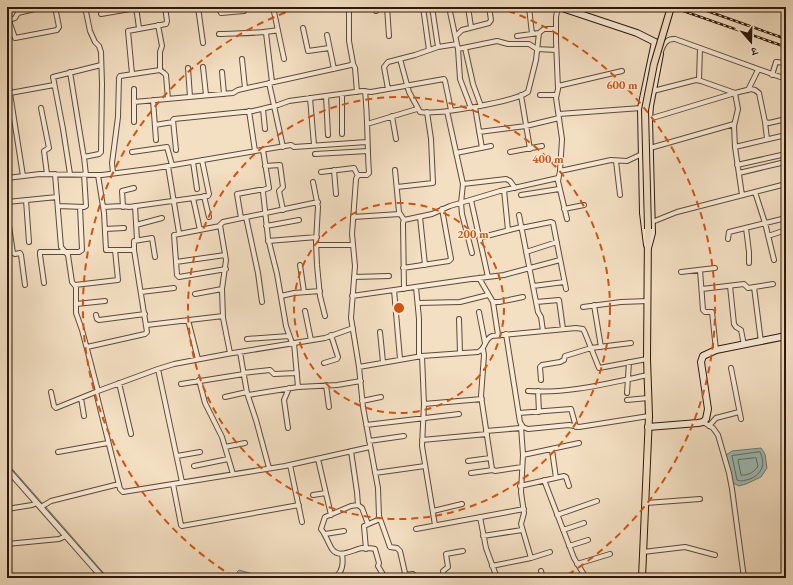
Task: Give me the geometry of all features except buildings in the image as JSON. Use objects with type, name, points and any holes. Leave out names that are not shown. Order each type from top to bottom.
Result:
[{"type":"main road","points":[[562,7],[565,10],[637,33],[655,42],[660,54],[649,119],[652,222],[651,239],[648,249]]},
{"type":"main road","points":[[642,578],[649,416],[647,359],[648,229],[645,110],[654,64],[671,7]]},
{"type":"main road","points":[[648,249],[645,240],[643,213],[641,108],[655,42]]},
{"type":"main road","points":[[648,427],[703,422],[706,419],[708,409],[701,358],[703,356],[716,350],[786,336]]},
{"type":"street","points":[[43,7],[18,13],[15,18],[8,21],[15,38],[57,30],[59,27],[55,7]]},
{"type":"street","points":[[84,157],[99,154],[101,152],[102,114],[102,65],[100,48],[90,31],[85,7]]},
{"type":"street","points":[[132,74],[128,32],[129,30],[167,23],[165,7]]},
{"type":"street","points":[[198,7],[203,43]]},
{"type":"street","points":[[218,7],[221,13],[244,11]]},
{"type":"street","points":[[273,7],[284,59]]},
{"type":"street","points":[[349,7],[350,40],[353,64],[355,68],[357,92]]},
{"type":"street","points":[[387,7],[389,36]]},
{"type":"street","points":[[423,7],[429,50]]},
{"type":"street","points":[[432,7],[438,47]]},
{"type":"street","points":[[449,7],[458,49],[460,79],[473,108],[482,148]]},
{"type":"street","points":[[468,7],[471,27]]},
{"type":"street","points":[[456,36],[462,30],[490,22],[489,7]]},
{"type":"street","points":[[529,7],[532,34]]},
{"type":"street","points":[[558,7],[556,12],[558,86],[556,98],[562,139],[560,171],[558,178],[566,219]]},
{"type":"street","points":[[101,14],[136,8],[139,28]]},
{"type":"street","points":[[158,25],[162,46],[160,52],[160,70]]},
{"type":"street","points":[[303,28],[308,51],[329,48]]},
{"type":"street","points":[[517,36],[532,34],[544,29],[556,29]]},
{"type":"street","points":[[219,34],[266,33],[278,30]]},
{"type":"street","points":[[400,59],[407,85],[420,112],[473,108],[527,94],[534,73],[539,32]]},
{"type":"street","points":[[266,33],[274,106],[283,147]]},
{"type":"street","points":[[327,35],[334,69]]},
{"type":"street","points":[[660,54],[665,43],[669,39],[675,39],[786,79]]},
{"type":"street","points":[[458,49],[497,40],[508,44],[529,44],[537,49],[556,50]]},
{"type":"street","points":[[388,89],[384,67],[388,62],[415,56],[438,47],[457,44]]},
{"type":"street","points":[[465,48],[473,84],[481,106]]},
{"type":"street","points":[[699,80],[700,48]]},
{"type":"street","points":[[242,59],[245,88]]},
{"type":"street","points":[[772,75],[776,62],[786,63]]},
{"type":"street","points":[[134,102],[233,93],[245,88],[353,64]]},
{"type":"street","points":[[70,174],[53,76],[102,65]]},
{"type":"street","points":[[203,67],[206,95]]},
{"type":"street","points":[[188,68],[190,97]]},
{"type":"street","points":[[113,173],[112,163],[118,117],[120,76],[160,70],[166,75],[168,99]]},
{"type":"street","points":[[748,90],[758,70]]},
{"type":"street","points":[[58,206],[85,207],[87,204],[84,157],[70,72]]},
{"type":"street","points":[[222,72],[224,94]]},
{"type":"street","points":[[558,86],[622,72]]},
{"type":"street","points":[[155,124],[173,122],[174,119],[263,109],[285,102],[310,98],[365,91],[371,92],[445,80],[456,153],[463,184],[461,203],[462,219],[472,253]]},
{"type":"street","points":[[653,91],[699,80],[735,93]]},
{"type":"street","points":[[7,84],[10,93],[23,176]]},
{"type":"street","points":[[10,93],[54,85]]},
{"type":"street","points":[[134,89],[134,122]]},
{"type":"street","points":[[649,119],[735,93],[756,90],[759,93],[768,139]]},
{"type":"street","points":[[358,176],[367,175],[369,173],[367,142],[368,116],[365,91]]},
{"type":"street","points":[[735,93],[738,109],[734,124],[735,147],[742,195]]},
{"type":"street","points":[[342,94],[342,134]]},
{"type":"street","points":[[540,95],[556,95]]},
{"type":"street","points":[[326,96],[328,135]]},
{"type":"street","points":[[521,96],[530,149]]},
{"type":"street","points":[[310,98],[314,146]]},
{"type":"street","points":[[153,100],[156,140]]},
{"type":"street","points":[[41,108],[49,148],[44,151],[47,174]]},
{"type":"street","points":[[479,132],[526,126],[559,116],[641,108]]},
{"type":"street","points":[[263,109],[265,129]]},
{"type":"street","points":[[367,124],[418,109]]},
{"type":"street","points":[[249,111],[255,151]]},
{"type":"street","points":[[397,187],[433,183],[431,138],[427,112]]},
{"type":"street","points":[[392,116],[396,139]]},
{"type":"street","points":[[765,122],[769,123],[786,119]]},
{"type":"street","points":[[173,122],[176,150]]},
{"type":"street","points":[[650,148],[734,124]]},
{"type":"street","points":[[735,147],[786,135]]},
{"type":"street","points":[[7,178],[47,174],[98,175],[170,166],[291,145],[294,148],[367,142]]},
{"type":"street","points":[[456,153],[490,146]]},
{"type":"street","points":[[510,152],[542,146]]},
{"type":"street","points":[[132,152],[167,147],[179,233]]},
{"type":"street","points":[[262,302],[258,273],[237,194],[269,188],[263,150]]},
{"type":"street","points":[[315,154],[368,151]]},
{"type":"street","points":[[560,171],[616,160],[627,161],[642,154]]},
{"type":"street","points":[[737,165],[786,154]]},
{"type":"street","points":[[103,207],[135,206],[208,196],[209,194],[202,160]]},
{"type":"street","points":[[616,160],[620,195]]},
{"type":"street","points":[[193,162],[197,189]]},
{"type":"street","points":[[739,173],[781,163]]},
{"type":"street","points":[[266,166],[280,165],[283,187],[279,191],[283,210]]},
{"type":"street","points":[[322,172],[354,168],[358,176],[356,179],[352,234],[355,266],[351,318],[359,367],[362,401],[378,488],[378,509],[380,519],[390,547],[397,548],[400,551],[403,576],[413,574],[416,578]]},
{"type":"street","points":[[334,170],[336,194]]},
{"type":"street","points":[[395,170],[400,214],[404,220],[404,288]]},
{"type":"street","points":[[55,174],[61,247],[68,254],[72,282],[75,286],[76,313],[87,347],[108,443],[119,484],[123,492],[290,465],[370,447]]},
{"type":"street","points":[[98,175],[103,207],[106,250],[134,250]]},
{"type":"street","points":[[404,220],[432,214],[442,209],[504,190],[558,178]]},
{"type":"street","points":[[463,184],[506,179],[510,181],[515,188]]},
{"type":"street","points":[[313,182],[318,202],[316,245],[320,291],[325,316]]},
{"type":"street","points":[[652,222],[677,212],[786,184]]},
{"type":"street","points":[[123,207],[122,191],[134,188]]},
{"type":"street","points":[[521,195],[559,189]]},
{"type":"street","points":[[263,190],[268,241],[278,274],[286,326],[293,343],[298,387]]},
{"type":"street","points":[[504,190],[508,230]]},
{"type":"street","points":[[755,192],[765,223],[774,260]]},
{"type":"street","points":[[204,196],[209,217]]},
{"type":"street","points":[[7,202],[57,197]]},
{"type":"street","points":[[193,198],[200,230]]},
{"type":"street","points":[[26,200],[29,242]]},
{"type":"street","points":[[471,200],[488,277]]},
{"type":"street","points":[[226,269],[179,277],[177,275],[174,234],[220,226],[222,222],[318,202]]},
{"type":"street","points":[[564,209],[584,205]]},
{"type":"street","points":[[135,206],[138,240]]},
{"type":"street","points":[[44,283],[40,253],[79,252],[82,250],[80,207]]},
{"type":"street","points":[[404,268],[449,261],[450,259],[442,209]]},
{"type":"street","points":[[353,217],[400,214]]},
{"type":"street","points":[[519,215],[543,331]]},
{"type":"street","points":[[420,217],[425,265]]},
{"type":"street","points":[[136,224],[162,218]]},
{"type":"street","points":[[728,239],[729,232],[786,218]]},
{"type":"street","points":[[266,226],[299,220]]},
{"type":"street","points":[[479,238],[508,230],[553,222],[566,289]]},
{"type":"street","points":[[7,224],[9,226],[13,253],[20,253],[21,255],[25,285]]},
{"type":"street","points":[[220,226],[226,255],[226,269],[222,290],[223,316],[230,353]]},
{"type":"street","points":[[105,229],[124,228]]},
{"type":"street","points":[[746,228],[749,263]]},
{"type":"street","points":[[768,236],[786,230]]},
{"type":"street","points":[[268,241],[317,237]]},
{"type":"street","points":[[87,347],[145,334],[147,332],[133,242],[152,238],[155,257]]},
{"type":"street","points":[[526,252],[557,242]]},
{"type":"street","points":[[316,245],[353,245]]},
{"type":"street","points":[[75,286],[118,280],[116,250]]},
{"type":"street","points":[[176,262],[226,255]]},
{"type":"street","points":[[352,296],[504,275],[560,260]]},
{"type":"street","points":[[300,265],[304,292]]},
{"type":"street","points":[[681,272],[715,268]]},
{"type":"street","points":[[700,270],[704,311],[712,312],[716,350]]},
{"type":"street","points":[[354,277],[389,276]]},
{"type":"street","points":[[479,278],[488,296],[493,302],[498,335]]},
{"type":"street","points":[[533,286],[564,282]]},
{"type":"street","points":[[702,289],[744,284],[748,288],[773,284]]},
{"type":"street","points":[[730,286],[734,324],[741,330],[744,345]]},
{"type":"street","points":[[416,287],[424,404],[422,440],[435,526]]},
{"type":"street","points":[[754,287],[761,342]]},
{"type":"street","points":[[141,292],[174,288]]},
{"type":"street","points":[[195,294],[222,290]]},
{"type":"street","points":[[394,290],[400,359]]},
{"type":"street","points":[[281,296],[320,291]]},
{"type":"street","points":[[418,303],[460,302],[488,296]]},
{"type":"street","points":[[493,302],[523,297]]},
{"type":"street","points":[[536,302],[559,300],[563,329]]},
{"type":"street","points":[[76,304],[105,301]]},
{"type":"street","points":[[583,307],[648,301]]},
{"type":"street","points":[[594,305],[601,347]]},
{"type":"street","points":[[305,311],[310,340]]},
{"type":"street","points":[[480,312],[484,346],[482,399],[486,433],[493,470]]},
{"type":"street","points":[[96,315],[99,320],[145,314]]},
{"type":"street","points":[[147,325],[223,316]]},
{"type":"street","points":[[459,319],[460,353]]},
{"type":"street","points":[[188,320],[198,359]]},
{"type":"street","points":[[51,392],[54,406],[56,408],[158,369],[230,353],[325,338],[353,328]]},
{"type":"street","points":[[359,367],[421,356],[478,352],[484,346],[489,337],[498,335],[576,328],[583,330],[599,368],[647,359]]},
{"type":"street","points":[[380,332],[383,362]]},
{"type":"street","points":[[506,334],[521,427],[523,455],[520,486],[524,509],[521,524],[531,558]]},
{"type":"street","points":[[324,363],[338,358],[331,335]]},
{"type":"street","points":[[247,339],[289,336]]},
{"type":"street","points":[[541,380],[540,367],[542,365],[560,362],[564,360],[565,356],[590,348],[631,343]]},
{"type":"street","points":[[240,352],[247,394],[256,420],[269,468]]},
{"type":"street","points":[[627,393],[629,362]]},
{"type":"street","points":[[731,368],[741,419]]},
{"type":"street","points":[[158,369],[182,482]]},
{"type":"street","points":[[181,384],[270,370],[274,374],[297,373]]},
{"type":"street","points":[[528,391],[578,389],[648,375]]},
{"type":"street","points":[[199,380],[204,399],[221,434],[233,474]]},
{"type":"street","points":[[225,397],[289,388],[360,381]]},
{"type":"street","points":[[119,384],[131,434]]},
{"type":"street","points":[[326,385],[329,408]]},
{"type":"street","points":[[288,428],[284,400],[289,388]]},
{"type":"street","points":[[538,391],[539,412]]},
{"type":"street","points":[[362,401],[381,397]]},
{"type":"street","points":[[81,398],[84,416]]},
{"type":"street","points":[[627,400],[648,398]]},
{"type":"street","points":[[424,404],[482,399]]},
{"type":"street","points":[[519,413],[571,409],[576,427]]},
{"type":"street","points":[[709,426],[716,418],[739,412]]},
{"type":"street","points":[[366,425],[459,414]]},
{"type":"street","points":[[422,440],[486,433],[521,427],[528,429],[570,425],[583,427],[649,416]]},
{"type":"street","points":[[703,422],[718,435],[728,473],[732,489],[744,578]]},
{"type":"street","points":[[369,441],[404,436]]},
{"type":"street","points":[[58,452],[108,443]]},
{"type":"street","points":[[225,447],[245,443]]},
{"type":"street","points":[[523,455],[579,443]]},
{"type":"street","points":[[552,450],[556,478]]},
{"type":"street","points":[[351,451],[358,504],[363,511],[368,524]]},
{"type":"street","points":[[177,456],[200,452]]},
{"type":"street","points":[[468,461],[490,458]]},
{"type":"street","points":[[194,466],[228,459]]},
{"type":"street","points":[[318,459],[331,515]]},
{"type":"street","points":[[290,465],[302,522]]},
{"type":"street","points":[[375,473],[425,466]]},
{"type":"street","points":[[471,473],[522,467]]},
{"type":"street","points":[[7,469],[103,578]]},
{"type":"street","points":[[520,486],[565,476],[569,486]]},
{"type":"street","points":[[544,480],[569,546],[577,564],[586,578]]},
{"type":"street","points":[[7,509],[40,505],[119,484]]},
{"type":"street","points":[[173,484],[182,526],[299,505]]},
{"type":"street","points":[[313,495],[326,493]]},
{"type":"street","points":[[646,503],[700,499]]},
{"type":"street","points":[[557,515],[596,500]]},
{"type":"street","points":[[358,504],[324,519],[321,527],[333,550],[342,554],[366,548],[376,550],[379,563],[378,566],[385,578]]},
{"type":"street","points":[[433,511],[462,504]]},
{"type":"street","points":[[416,529],[524,509]]},
{"type":"street","points":[[480,517],[483,536],[492,566],[497,576],[482,578]]},
{"type":"street","points":[[366,548],[364,527],[380,519]]},
{"type":"street","points":[[563,530],[584,523]]},
{"type":"street","points":[[483,536],[522,530]]},
{"type":"street","points":[[325,534],[344,531]]},
{"type":"street","points":[[7,544],[59,539],[66,536]]},
{"type":"street","points":[[569,546],[588,540]]},
{"type":"street","points":[[643,552],[685,547],[716,555]]},
{"type":"street","points":[[444,578],[443,571],[448,567],[446,554],[463,551]]},
{"type":"street","points":[[492,566],[531,558],[550,552]]},
{"type":"street","points":[[336,578],[337,574],[341,571],[343,564],[342,554]]},
{"type":"street","points":[[577,564],[610,554]]},
{"type":"street","points":[[541,572],[543,578]]},
{"type":"water","points":[[761,448],[765,454],[767,468],[761,477],[739,486],[733,483],[726,455],[732,451]]},
{"type":"water","points":[[239,570],[253,574],[258,578],[239,578],[237,572]]},
{"type":"waterway","points":[[7,463],[43,504]]},
{"type":"waterway","points":[[45,506],[108,578]]},
{"type":"railway","points":[[672,7],[786,47]]},
{"type":"railway","points":[[696,7],[786,39]]}]
